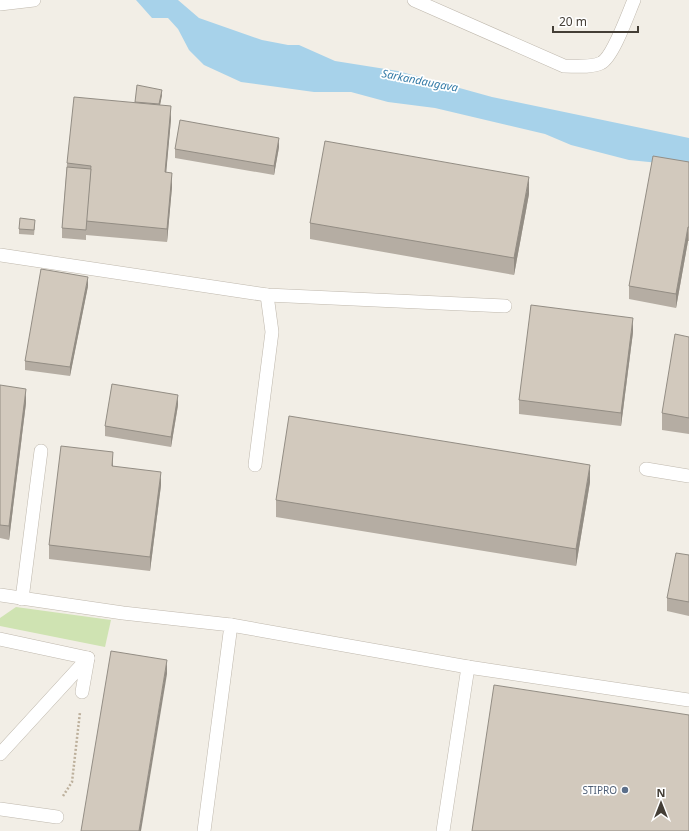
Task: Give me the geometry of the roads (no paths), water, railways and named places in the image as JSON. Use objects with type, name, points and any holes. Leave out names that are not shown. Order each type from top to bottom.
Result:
[{"type":"lane","points":[[0,4],[34,0]]},
{"type":"lane","points":[[414,0],[546,60],[564,66],[584,66],[602,62],[610,54],[634,0]]},
{"type":"lane","points":[[0,255],[267,295],[505,306]]},
{"type":"lane","points":[[255,465],[272,332],[267,295]]},
{"type":"lane","points":[[22,599],[41,451]]},
{"type":"lane","points":[[646,469],[689,476]]},
{"type":"lane","points":[[0,595],[123,613],[231,625],[468,667],[689,700]]},
{"type":"lane","points":[[204,831],[231,625]]},
{"type":"lane","points":[[0,639],[88,658]]},
{"type":"lane","points":[[82,692],[88,658]]},
{"type":"lane","points":[[0,754],[88,658]]},
{"type":"lane","points":[[443,831],[468,667]]},
{"type":"lane","points":[[0,809],[57,817]]},
{"type":"water","name":"Sarkandaugava","points":[[136,0],[178,0],[199,18],[262,40],[288,45],[299,45],[335,61],[398,71],[492,97],[689,138],[689,166],[629,160],[571,145],[545,134],[435,108],[388,102],[351,92],[314,92],[241,82],[204,65],[189,50],[178,29],[168,18],[152,18]]},
{"type":"place","name":"STIPRO","points":[[625,790]]}]
